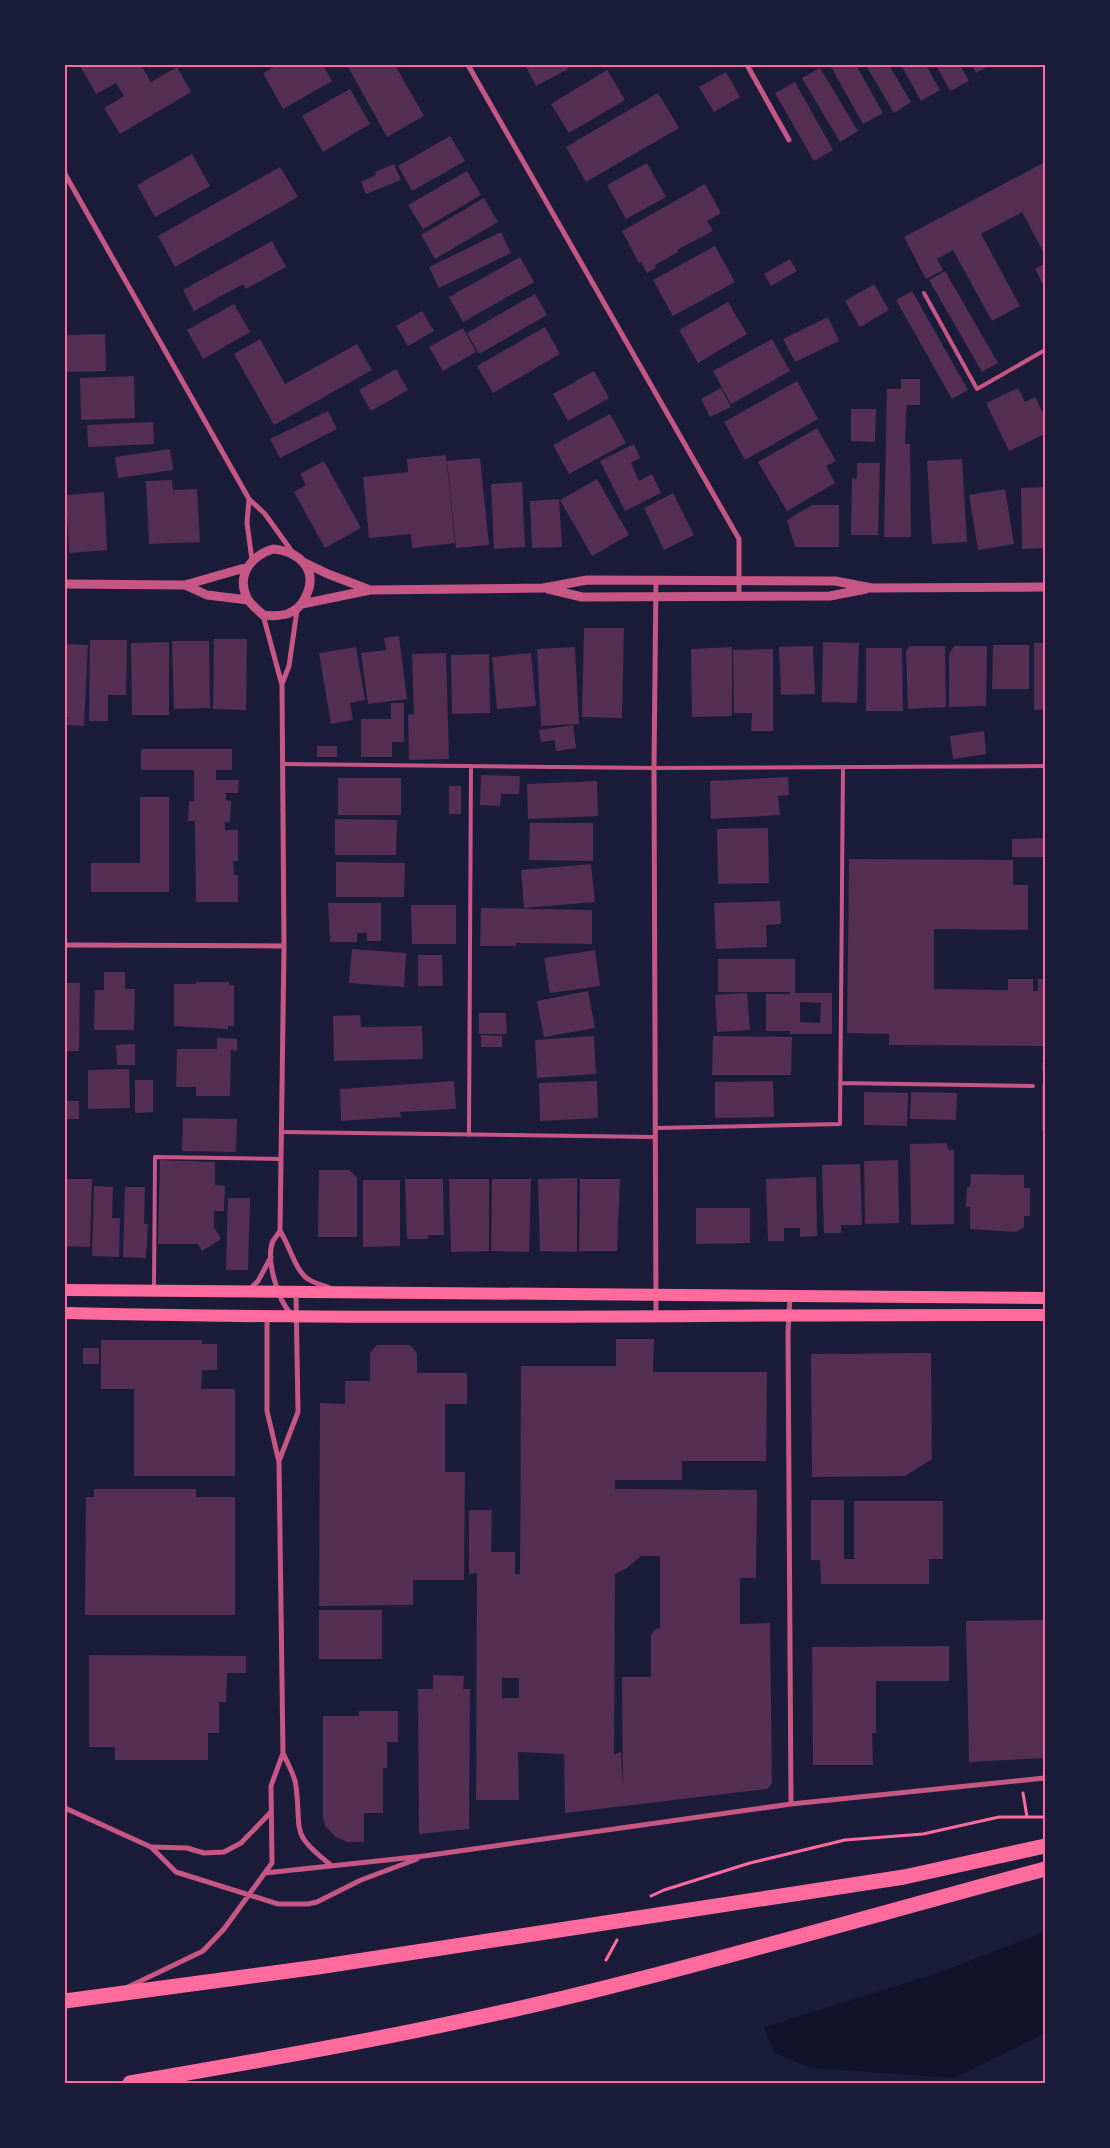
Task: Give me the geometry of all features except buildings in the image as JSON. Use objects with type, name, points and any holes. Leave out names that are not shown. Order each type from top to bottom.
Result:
[{"type":"highway","points":[[65,2001],[318,1966],[904,1877],[1045,1846]]},
{"type":"highway","points":[[130,2083],[338,2048],[478,2018],[616,1985],[911,1904],[1045,1870]]},
{"type":"main road","points":[[65,1290],[296,1290],[1045,1298]]},
{"type":"main road","points":[[65,1313],[267,1318],[656,1317],[788,1314],[1045,1315]]},
{"type":"street","points":[[468,65],[739,539],[739,595]]},
{"type":"street","points":[[756,65],[748,67],[789,140]]},
{"type":"street","points":[[65,174],[249,499],[265,514],[280,537],[303,562],[370,590]]},
{"type":"street","points":[[249,499],[247,523],[250,563]]},
{"type":"street","points":[[294,554],[284,550],[272,549],[262,553],[250,563],[244,574],[243,587],[248,600],[263,615],[282,684],[284,946],[280,1231],[272,1242],[271,1257],[277,1290],[287,1310],[296,1318]]},
{"type":"street","points":[[282,684],[289,666],[300,606],[309,589],[310,579],[303,562]]},
{"type":"street","points":[[65,584],[185,584],[250,563]]},
{"type":"street","points":[[656,579],[654,768],[656,1317]]},
{"type":"street","points":[[263,615],[288,614],[300,606],[370,590],[542,588],[586,580],[835,581],[872,588]]},
{"type":"street","points":[[185,584],[207,595],[248,600]]},
{"type":"street","points":[[542,588],[582,597],[830,596],[872,588],[1045,587]]},
{"type":"street","points":[[65,945],[284,946]]},
{"type":"street","points":[[280,1231],[288,1242],[299,1269],[306,1278],[335,1291]]},
{"type":"street","points":[[248,1291],[258,1281],[271,1257]]},
{"type":"street","points":[[279,1462],[298,1412],[296,1290]]},
{"type":"street","points":[[790,1296],[788,1314],[791,1804]]},
{"type":"street","points":[[104,1997],[166,1971],[203,1952],[224,1928],[272,1863],[271,1786],[283,1752],[279,1462],[267,1410],[267,1318]]},
{"type":"street","points":[[283,1752],[296,1784],[299,1831],[308,1846],[332,1866]]},
{"type":"street","points":[[265,1873],[424,1856],[791,1804],[1045,1778]]},
{"type":"street","points":[[65,1808],[151,1847],[176,1872],[278,1904],[308,1904],[424,1856]]},
{"type":"street","points":[[151,1847],[187,1848],[211,1854],[224,1852],[240,1843],[271,1812]]},
{"type":"lane","points":[[924,293],[977,389],[1045,350]]},
{"type":"lane","points":[[283,764],[654,768],[1045,766]]},
{"type":"lane","points":[[469,1135],[471,766]]},
{"type":"lane","points":[[655,1128],[840,1124],[843,767]]},
{"type":"lane","points":[[840,1083],[1033,1086]]},
{"type":"lane","points":[[281,1132],[655,1137]]},
{"type":"lane","points":[[154,1290],[155,1158],[280,1159]]},
{"type":"path","points":[[1021,1780],[1027,1817]]},
{"type":"path","points":[[650,1898],[664,1890],[741,1866],[845,1840],[904,1837],[988,1819],[1045,1817]]},
{"type":"path","points":[[606,1960],[618,1937]]},
{"type":"shaded area","points":[[1045,1932],[1045,2033],[954,2078],[812,2068],[774,2053],[764,2027],[935,1974]]}]
